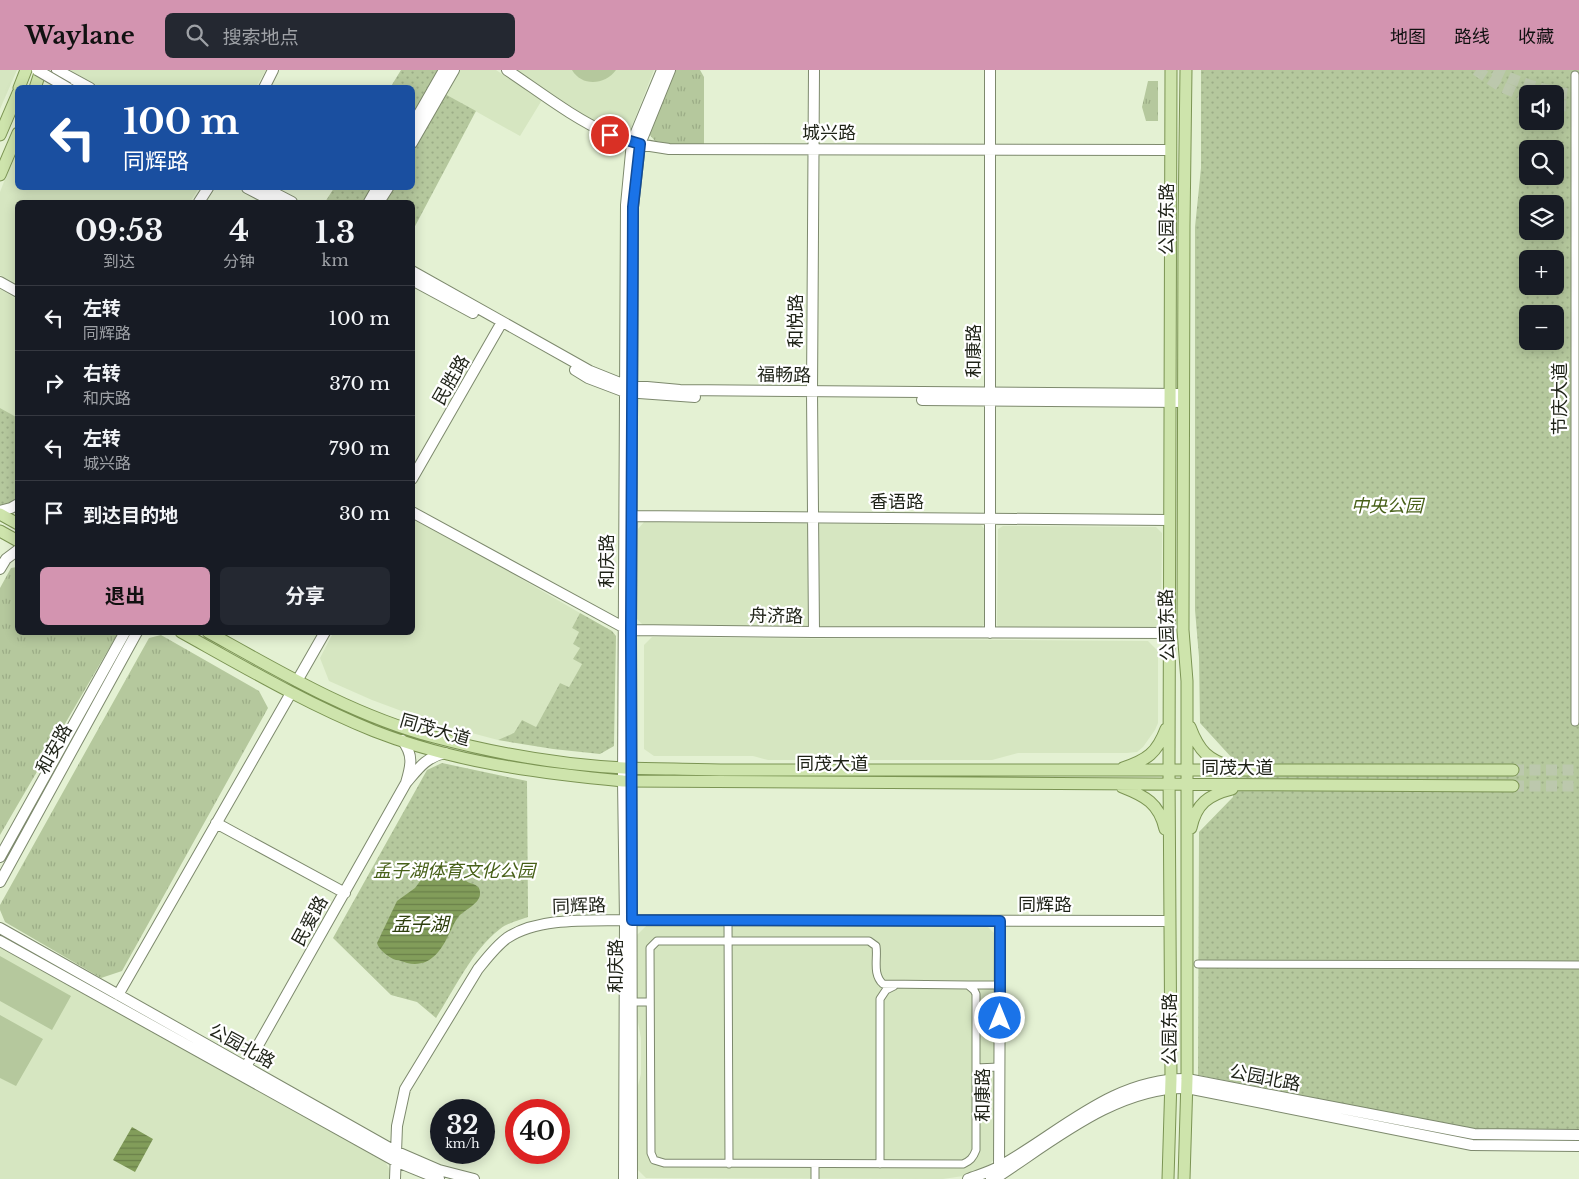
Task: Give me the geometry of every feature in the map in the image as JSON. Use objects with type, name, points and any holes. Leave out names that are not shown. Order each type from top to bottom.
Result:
[{"type":"main road","points":[[20,85],[26,70]]},
{"type":"main road","points":[[36,85],[42,70]]},
{"type":"main road","name":"公园东路","points":[[1168,1179],[1171,1083],[1169,633],[1171,70]]},
{"type":"main road","name":"公园东路","points":[[1184,1179],[1187,1084],[1187,681],[1183,630],[1186,70]]},
{"type":"main road","points":[[1186,110],[1191,93],[1192,70]]},
{"type":"main road","points":[[0,135],[15,99]]},
{"type":"main road","points":[[0,175],[15,140]]},
{"type":"main road","points":[[0,512],[15,522]]},
{"type":"main road","points":[[0,531],[15,539]]},
{"type":"main road","name":"同茂大道","points":[[185,635],[290,693],[374,731],[506,768],[565,776],[628,780],[1513,786]]},
{"type":"main road","name":"同茂大道","points":[[213,635],[297,681],[367,713],[433,737],[510,754],[566,762],[628,768],[726,770],[1513,770]]},
{"type":"main road","points":[[1112,771],[1137,763],[1153,754],[1162,741],[1169,720]]},
{"type":"main road","points":[[1187,720],[1195,740],[1204,753],[1216,762],[1243,770]]},
{"type":"main road","points":[[1113,784],[1139,794],[1152,803],[1162,816],[1170,849]]},
{"type":"main road","points":[[1187,850],[1194,815],[1202,803],[1218,792],[1244,785]]},
{"type":"street","points":[[37,70],[63,85]]},
{"type":"street","points":[[57,70],[84,85]]},
{"type":"street","points":[[266,85],[273,70]]},
{"type":"street","points":[[415,121],[444,70]]},
{"type":"street","points":[[415,138],[454,70]]},
{"type":"street","name":"城兴路","points":[[507,70],[590,125],[610,135],[636,143],[669,149],[1171,150]]},
{"type":"street","name":"和庆路","points":[[624,1179],[629,920],[627,628],[633,207],[636,143],[662,70]]},
{"type":"street","name":"和庆路","points":[[636,143],[670,70]]},
{"type":"street","name":"和悦路","points":[[814,70],[812,149],[814,632]]},
{"type":"street","name":"和康路","points":[[990,70],[990,633]]},
{"type":"street","name":"节庆大道","points":[[1575,76],[1575,722]]},
{"type":"street","points":[[251,190],[270,200]]},
{"type":"street","points":[[269,190],[288,200]]},
{"type":"street","name":"福畅路","points":[[415,273],[588,378],[629,389],[678,397],[812,395],[1184,398]]},
{"type":"street","points":[[0,282],[15,290]]},
{"type":"street","name":"福畅路","points":[[415,282],[501,325]]},
{"type":"street","name":"民胜路","points":[[415,474],[501,325]]},
{"type":"street","points":[[0,512],[15,506]]},
{"type":"street","name":"舟济路","points":[[415,514],[627,628],[814,632],[1169,633]]},
{"type":"street","name":"香语路","points":[[628,516],[1170,520]]},
{"type":"street","points":[[0,569],[6,559],[15,552]]},
{"type":"street","name":"和安路","points":[[0,858],[123,635]]},
{"type":"street","name":"和安路","points":[[0,882],[136,635]]},
{"type":"street","points":[[297,681],[323,635]]},
{"type":"street","points":[[118,995],[290,693]]},
{"type":"street","points":[[402,740],[408,747],[412,762],[406,783]]},
{"type":"street","points":[[406,783],[424,761],[436,755],[447,753]]},
{"type":"street","name":"民爱路","points":[[244,1071],[406,783]]},
{"type":"street","points":[[216,823],[344,893]]},
{"type":"street","name":"同辉路","points":[[395,1179],[397,1126],[405,1089],[478,969],[507,938],[527,928],[548,922],[629,920],[1170,921]]},
{"type":"street","points":[[728,920],[729,1164]]},
{"type":"street","name":"和康路","points":[[997,1175],[1000,921]]},
{"type":"street","name":"公园北路","points":[[0,928],[118,995],[244,1071]]},
{"type":"street","points":[[968,985],[976,994],[976,1150],[972,1159],[963,1164],[664,1164],[654,1160],[652,1157],[650,948],[657,940],[870,941],[874,942],[876,946],[876,973],[880,981],[887,985],[898,985],[968,985],[1000,985]]},
{"type":"street","name":"公园北路","points":[[0,941],[244,1071],[439,1179]]},
{"type":"street","points":[[1198,964],[1579,965]]},
{"type":"street","points":[[880,1164],[880,999],[886,990],[898,985]]},
{"type":"street","points":[[628,1002],[650,1002]]},
{"type":"street","name":"和庆路","points":[[628,1002],[632,1179]]},
{"type":"street","points":[[976,1068],[999,1067]]},
{"type":"street","name":"公园北路","points":[[968,1179],[997,1175],[1088,1108],[1126,1090],[1171,1083],[1187,1084],[1474,1134],[1579,1135]]},
{"type":"street","name":"公园北路","points":[[1187,1084],[1472,1146],[1579,1146]]},
{"type":"street","name":"公园北路","points":[[395,1156],[474,1179]]},
{"type":"street","points":[[815,1164],[815,1179]]},
{"type":"shaded area","points":[[0,70],[17,70],[0,109]]},
{"type":"shaded area","points":[[70,70],[266,70],[257,85],[95,85]]},
{"type":"shaded area","points":[[458,70],[496,70],[542,100],[520,136],[445,94]]},
{"type":"shaded area","points":[[515,70],[654,70],[630,131],[623,134],[592,120]]},
{"type":"shaded area","points":[[15,153],[15,190],[198,190],[191,200],[15,200],[15,283],[0,275],[0,192]]},
{"type":"shaded area","points":[[0,289],[15,298],[15,417],[0,408]]},
{"type":"shaded area","points":[[415,517],[580,613],[572,628],[579,632],[573,644],[580,648],[582,664],[569,687],[560,683],[536,727],[498,740],[434,723],[372,700],[329,681],[320,658],[332,635],[415,635]]},
{"type":"shaded area","points":[[644,522],[981,525],[985,530],[985,624],[979,629],[645,627],[637,619],[638,529]]},
{"type":"shaded area","points":[[1003,526],[1156,527],[1162,533],[1161,624],[1154,631],[1002,630],[997,625],[998,529]]},
{"type":"shaded area","points":[[652,637],[1148,641],[1158,651],[1158,723],[1143,747],[1137,752],[1127,753],[1018,753],[992,760],[768,760],[753,756],[654,756],[644,749],[644,645]]},
{"type":"shaded area","points":[[646,926],[987,926],[996,935],[995,1158],[989,1165],[963,1176],[943,1179],[646,1178],[637,1169],[636,1093],[641,1074],[641,1038],[637,1017],[637,935]]},
{"type":"shaded area","points":[[0,946],[385,1162],[392,1173],[392,1179],[0,1179]]},
{"type":"green space","points":[[401,70],[440,70],[415,114],[415,85],[392,85]]},
{"type":"green space","points":[[572,70],[616,70],[606,79],[594,82],[582,79]]},
{"type":"green space","points":[[675,70],[700,70],[704,77],[704,145],[670,144],[655,141],[649,134]]},
{"type":"green space","name":"中央公园","points":[[1201,70],[1579,70],[1579,1130],[1475,1130],[1198,1075],[1199,832],[1233,797],[1232,758],[1200,723],[1199,657],[1195,610],[1195,227],[1201,168]]},
{"type":"green space","points":[[1148,81],[1158,81],[1158,121],[1146,121],[1142,107]]},
{"type":"green space","points":[[445,94],[476,111],[415,226],[415,200],[386,200],[393,190],[415,190],[415,147]]},
{"type":"green space","points":[[333,190],[371,190],[365,200],[326,200]]},
{"type":"green space","points":[[0,408],[15,416],[15,502],[0,507]]},
{"type":"green space","points":[[15,567],[15,635],[117,635],[0,835],[0,588],[11,568]]},
{"type":"green space","points":[[580,613],[612,631],[616,636],[614,746],[600,754],[498,740],[514,733],[522,720],[536,727],[560,683],[569,687],[582,664],[573,659],[580,648],[573,644],[579,632],[572,628]]},
{"type":"green space","points":[[161,635],[259,691],[268,708],[122,971],[101,978],[5,922],[0,905],[149,638]]},
{"type":"green space","name":"孟子湖体育文化公园","points":[[442,763],[527,781],[528,917],[506,925],[490,937],[465,970],[436,1018],[417,1002],[391,995],[333,938],[427,770]]},
{"type":"green space","points":[[0,956],[71,996],[52,1030],[0,1001]]},
{"type":"green space","points":[[0,1015],[43,1039],[16,1086],[0,1078]]},
{"type":"water","name":"孟子湖","points":[[446,861],[462,878],[479,888],[478,900],[459,916],[445,942],[432,958],[414,964],[390,957],[377,943],[397,901],[415,888],[433,864]]},
{"type":"water","points":[[132,1127],[153,1139],[135,1172],[113,1160]]},
{"type":"tunnel","points":[[1476,70],[1500,86],[1519,94]]},
{"type":"tunnel","points":[[1494,70],[1535,87],[1579,95]]},
{"type":"tunnel","points":[[1564,106],[1579,107]]},
{"type":"tunnel","points":[[1513,770],[1579,770]]},
{"type":"tunnel","points":[[1513,786],[1579,786]]},
{"type":"route","points":[[610,135],[640,144],[633,207],[632,920],[1000,921],[1000,1018]]}]
